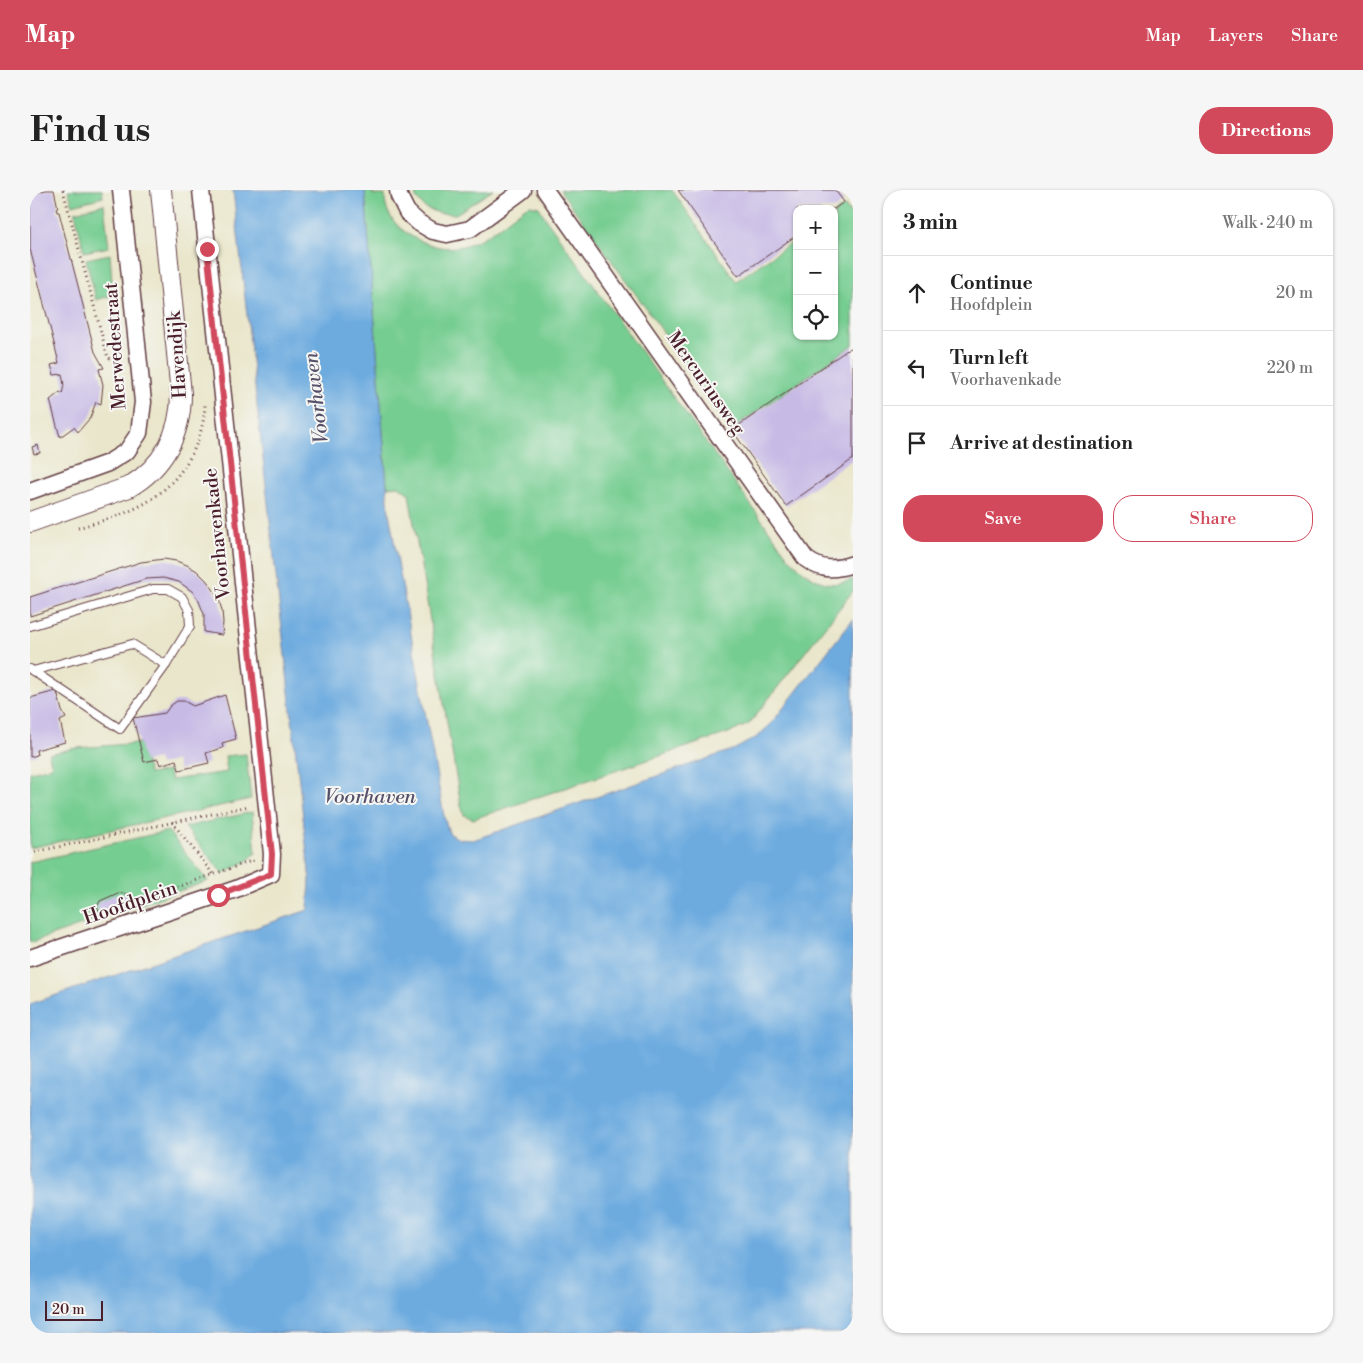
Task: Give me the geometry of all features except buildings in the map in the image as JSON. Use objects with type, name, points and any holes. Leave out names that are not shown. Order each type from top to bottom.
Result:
[{"type":"street","name":"Merwedestraat","points":[[30,492],[108,463],[126,451],[139,433],[142,402],[140,371],[121,190]]},
{"type":"street","name":"Havendijk","points":[[30,522],[129,487],[141,480],[152,470],[161,460],[172,441],[179,419],[181,394],[161,190]]},
{"type":"street","name":"Voorhavenkade","points":[[201,190],[272,854],[271,874]]},
{"type":"street","points":[[398,190],[398,196],[407,212],[413,218],[433,231],[447,234],[470,229],[522,190]]},
{"type":"street","name":"Mercuriusweg","points":[[545,190],[806,559],[815,566],[826,569],[842,568],[853,564]]},
{"type":"street","name":"Hoofdplein","points":[[30,958],[236,889],[271,874]]},
{"type":"lane","points":[[30,626],[153,589],[168,589],[182,597],[189,610],[190,626],[166,665],[120,729],[32,670]]},
{"type":"lane","points":[[32,670],[132,644],[166,665]]},
{"type":"path","points":[[63,190],[108,358],[140,371]]},
{"type":"path","points":[[30,853],[266,802]]},
{"type":"path","points":[[172,822],[214,874]]},
{"type":"green space","points":[[68,190],[102,190],[103,197],[73,205]]},
{"type":"green space","points":[[365,190],[372,190],[373,195],[385,195],[386,206],[390,216],[407,233],[425,243],[442,247],[456,247],[468,244],[492,232],[525,207],[530,205],[539,207],[789,558],[810,576],[825,583],[843,583],[853,579],[853,591],[749,724],[734,731],[473,819],[464,815],[409,494],[399,486],[387,487]]},
{"type":"green space","points":[[415,190],[493,190],[456,214],[439,213],[425,208],[416,198]]},
{"type":"green space","points":[[560,190],[672,190],[736,281],[793,242],[793,340],[838,340],[838,210],[845,206],[853,217],[853,345],[733,428]]},
{"type":"green space","points":[[104,204],[109,247],[84,252],[75,212]]},
{"type":"green space","points":[[110,254],[113,295],[96,300],[86,259]]},
{"type":"green space","points":[[141,743],[149,774],[169,771],[171,780],[227,772],[225,756],[246,754],[251,799],[30,848],[30,772],[52,767],[49,754],[76,748]]},
{"type":"green space","points":[[252,812],[256,853],[247,861],[223,874],[185,827]]},
{"type":"green space","points":[[168,831],[208,881],[30,943],[30,862]]},
{"type":"water","name":"Voorhaven","points":[[233,190],[365,190],[389,513],[444,816],[449,833],[459,839],[473,840],[735,749],[757,737],[770,725],[853,619],[853,1333],[30,1333],[30,1004],[308,910],[310,880]]},
{"type":"route","points":[[207,249],[272,854],[271,874],[218,895]]}]
